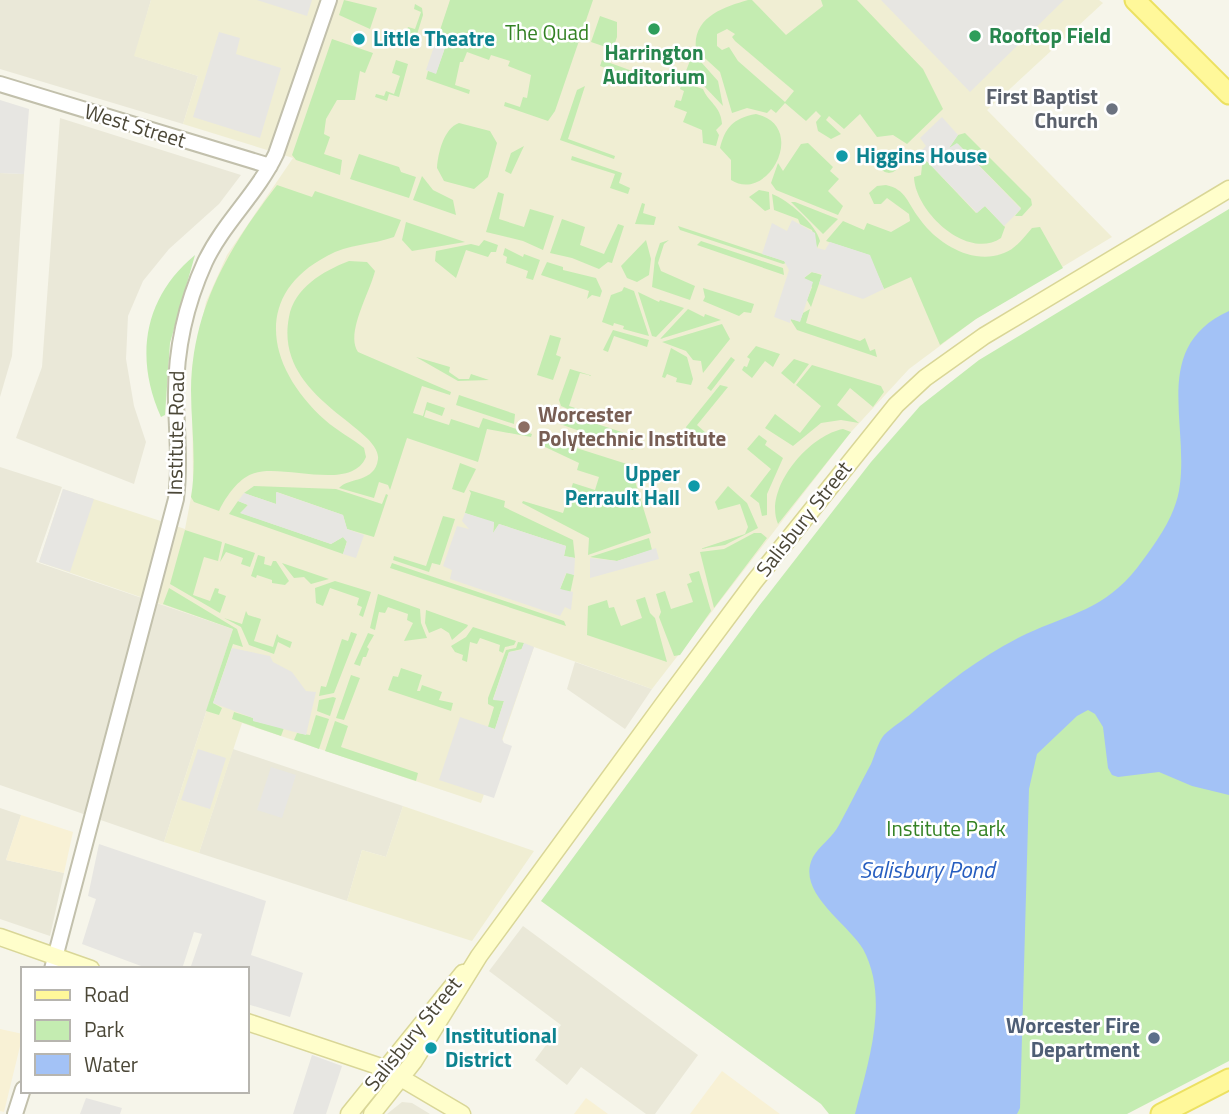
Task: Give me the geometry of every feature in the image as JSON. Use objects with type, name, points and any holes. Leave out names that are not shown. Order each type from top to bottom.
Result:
[{"type":"main road","points":[[1135,0],[1229,94]]},
{"type":"main road","name":"Salisbury Street","points":[[372,1114],[456,998],[479,956],[754,582],[907,393],[984,336],[1229,190]]},
{"type":"main road","points":[[0,937],[54,963],[79,967]]},
{"type":"main road","name":"Salisbury Street","points":[[349,1114],[446,990],[479,956]]},
{"type":"main road","points":[[248,1023],[384,1068],[462,1114]]},
{"type":"main road","points":[[1161,1114],[1229,1079]]},
{"type":"street","name":"Institute Road","points":[[54,963],[176,499],[179,466],[177,373],[183,327],[198,279],[213,246],[270,166],[302,85],[329,0]]},
{"type":"street","name":"West Street","points":[[0,84],[270,166]]},
{"type":"street","points":[[15,1114],[22,1093]]},
{"type":"shaded area","points":[[0,0],[151,0],[135,56],[198,76],[183,124],[0,69]]},
{"type":"shaded area","name":"Worcester Polytechnic Institute","points":[[151,0],[1099,0],[1103,3],[987,110],[1112,237],[976,319],[909,369],[851,432],[652,689],[534,647],[481,803],[242,723],[199,853],[164,842],[233,629],[39,562],[63,489],[185,529],[193,487],[192,368],[206,302],[227,255],[293,158],[183,124],[198,76],[134,56]]},
{"type":"shaded area","points":[[257,0],[312,0],[307,16]]},
{"type":"shaded area","name":"Rooftop Field","points":[[881,0],[1064,0],[970,92]]},
{"type":"shaded area","points":[[219,32],[240,38],[236,54],[281,68],[260,138],[193,117]]},
{"type":"shaded area","points":[[438,35],[448,39],[436,74],[426,70]]},
{"type":"shaded area","points":[[0,100],[29,109],[24,174],[0,173]]},
{"type":"shaded area","points":[[942,117],[958,135],[949,148],[957,143],[1021,209],[1004,226],[985,206],[977,213],[919,153],[926,146],[920,138]]},
{"type":"shaded area","points":[[60,118],[241,175],[219,204],[169,249],[143,281],[128,316],[126,359],[134,406],[146,442],[134,484],[16,438],[42,367]]},
{"type":"shaded area","points":[[0,173],[24,174],[12,356],[0,397]]},
{"type":"shaded area","points":[[792,220],[815,233],[817,248],[825,250],[830,242],[870,255],[884,289],[863,299],[819,284],[822,274],[811,272],[804,278],[813,282],[800,322],[791,319],[790,323],[774,317],[789,270],[784,261],[762,254],[772,223],[787,231]]},
{"type":"shaded area","points":[[0,467],[62,487],[36,562],[233,629],[164,842],[0,785]]},
{"type":"shaded area","points":[[63,489],[94,499],[70,572],[39,562]]},
{"type":"shaded area","points":[[276,492],[343,515],[347,529],[364,535],[356,558],[343,554],[347,542],[343,537],[331,544],[240,513],[248,505],[238,501],[244,493],[276,504]]},
{"type":"shaded area","points":[[465,513],[494,522],[493,533],[499,524],[566,546],[564,556],[575,558],[574,575],[566,573],[560,589],[573,592],[571,610],[565,607],[560,616],[450,579],[452,570],[443,566],[457,526],[469,529],[462,521]]},
{"type":"shaded area","points":[[656,548],[659,559],[590,578],[590,558],[617,561]]},
{"type":"shaded area","points":[[524,643],[534,647],[502,739],[504,743],[512,746],[494,798],[439,780],[460,717],[495,729],[504,701],[493,700],[509,652],[521,650]]},
{"type":"shaded area","points":[[232,648],[270,656],[273,662],[292,672],[306,691],[316,692],[306,735],[253,721],[253,718],[213,703]]},
{"type":"shaded area","points":[[575,662],[652,689],[625,729],[567,689]]},
{"type":"shaded area","points":[[198,749],[226,758],[210,809],[181,800]]},
{"type":"shaded area","points":[[233,749],[403,806],[386,857],[362,850],[347,901],[199,853]]},
{"type":"shaded area","points":[[271,767],[296,775],[282,818],[257,810]]},
{"type":"shaded area","points":[[403,806],[534,851],[472,941],[347,901],[362,850],[386,857]]},
{"type":"shaded area","points":[[0,808],[21,815],[6,860],[64,873],[50,936],[0,919]]},
{"type":"shaded area","points":[[21,815],[73,832],[64,873],[6,860]]},
{"type":"shaded area","points":[[99,844],[266,901],[251,955],[303,973],[290,1017],[248,1004],[248,967],[191,967],[202,934],[194,932],[183,967],[144,967],[82,944],[96,899],[88,896]]},
{"type":"shaded area","points":[[523,926],[698,1055],[655,1114],[646,1114],[581,1067],[567,1085],[535,1060],[561,1025],[489,971]]},
{"type":"shaded area","points":[[0,1029],[21,1034],[21,1042],[4,1112],[0,1111]]},
{"type":"shaded area","points":[[312,1055],[342,1066],[326,1114],[293,1114]]},
{"type":"shaded area","points":[[722,1071],[780,1114],[690,1114]]},
{"type":"shaded area","points":[[86,1098],[122,1108],[120,1114],[80,1114]]},
{"type":"shaded area","points":[[586,1098],[608,1114],[574,1114]]},
{"type":"shaded area","points":[[402,1102],[412,1103],[430,1114],[387,1114]]},
{"type":"green space","points":[[344,0],[377,8],[370,29],[339,15]]},
{"type":"green space","name":"The Quad","points":[[450,0],[593,0],[555,111],[548,121],[504,106],[505,102],[520,107],[523,97],[527,98],[531,75],[508,66],[510,61],[491,55],[489,60],[467,52],[463,62],[460,62],[455,85],[470,90],[469,94],[426,79],[428,71],[436,73],[448,39],[439,33]]},
{"type":"green space","points":[[752,0],[786,35],[823,6],[821,0],[857,0],[923,69],[943,109],[907,144],[893,135],[877,137],[860,114],[844,129],[829,116],[826,120],[841,134],[831,139],[818,131],[816,122],[821,116],[816,111],[806,121],[785,103],[776,113],[771,109],[767,113],[747,108],[732,113],[720,72],[696,50],[696,39],[699,29],[712,15]],"holes":[[[727,29],[735,34],[732,37],[735,41],[794,91],[785,102],[738,61],[729,47],[722,50],[717,46],[717,34]]]},
{"type":"green space","points":[[415,4],[422,8],[423,15],[414,44],[403,41],[408,27],[415,29],[421,12],[414,9]]},
{"type":"green space","points":[[600,16],[617,22],[617,37],[611,54],[604,52],[606,47],[591,42]]},
{"type":"green space","points":[[332,39],[373,53],[365,73],[360,71],[355,100],[337,100],[326,119],[324,134],[330,137],[324,154],[342,160],[340,175],[296,160],[292,155]]},
{"type":"green space","points":[[693,53],[718,81],[723,106],[703,85],[684,76]]},
{"type":"green space","points":[[396,60],[408,64],[399,97],[389,94],[387,101],[375,97],[376,94],[384,96],[386,91],[394,94],[400,76],[392,73]]},
{"type":"green space","points":[[602,60],[646,76],[644,81],[600,66]]},
{"type":"green space","points":[[682,82],[703,89],[717,108],[722,124],[716,130],[719,135],[716,146],[703,143],[702,130],[683,122],[687,112],[674,107],[676,100],[681,101],[684,91],[680,89]]},
{"type":"green space","points":[[585,86],[568,139],[615,156],[614,159],[560,140],[577,90]]},
{"type":"green space","points":[[756,114],[772,121],[780,133],[781,146],[769,173],[758,182],[745,185],[731,180],[731,160],[720,148],[731,125],[741,118]]},
{"type":"green space","points":[[459,123],[490,131],[497,143],[488,177],[474,189],[444,181],[437,168],[440,148],[446,135]]},
{"type":"green space","points":[[965,133],[1031,199],[1032,205],[1022,216],[1015,216],[1021,208],[958,144],[949,148],[958,135]]},
{"type":"green space","points":[[808,143],[833,167],[830,171],[839,179],[828,191],[843,206],[838,215],[776,190],[771,183],[778,163],[783,171],[801,144]]},
{"type":"green space","points":[[524,146],[511,174],[505,171],[511,153]]},
{"type":"green space","points":[[889,153],[896,156],[899,163],[896,170],[889,173],[882,170],[879,163],[882,156]]},
{"type":"green space","points":[[359,154],[399,167],[401,172],[416,177],[409,198],[350,179]]},
{"type":"green space","points":[[572,156],[622,173],[619,183],[630,188],[628,194],[610,188],[615,174],[571,160]]},
{"type":"green space","points":[[923,157],[976,213],[985,206],[1005,227],[1001,238],[988,243],[973,243],[945,229],[933,217],[923,204],[914,177],[921,175]]},
{"type":"green space","points":[[422,176],[433,190],[453,200],[456,215],[413,200]]},
{"type":"green space","points":[[277,185],[312,197],[315,191],[401,220],[394,237],[335,252],[303,272],[287,291],[278,312],[276,334],[281,356],[291,378],[306,400],[325,420],[364,448],[366,457],[358,468],[346,473],[331,475],[265,471],[252,474],[232,490],[219,511],[194,502],[191,497],[194,470],[191,390],[193,360],[198,333],[216,280],[243,232]]},
{"type":"green space","points":[[886,185],[898,190],[926,227],[956,250],[980,257],[992,256],[1008,251],[1032,228],[1040,227],[1063,268],[976,319],[940,345],[911,277],[884,289],[869,255],[826,241],[843,221],[864,230],[867,223],[891,232],[910,221],[909,214],[887,198],[881,204],[874,204],[869,193],[877,186]]},
{"type":"green space","points":[[759,190],[769,192],[770,209],[765,211],[749,197]]},
{"type":"green space","points":[[498,192],[504,194],[499,219],[524,227],[530,209],[554,216],[543,250],[523,241],[486,232]]},
{"type":"green space","points":[[772,194],[793,207],[813,227],[820,241],[817,248],[812,230],[800,224],[798,219],[774,210]]},
{"type":"green space","points":[[791,202],[795,202],[838,219],[823,234]]},
{"type":"green space","points":[[642,203],[645,204],[643,213],[656,217],[654,225],[635,224]]},
{"type":"green space","name":"Institute Park","points":[[1229,209],[1229,1061],[1127,1114],[829,1114],[821,1104],[541,901],[759,606],[871,462],[920,406],[979,360]]},
{"type":"green space","points":[[562,219],[585,227],[580,245],[604,254],[618,224],[624,226],[612,263],[608,262],[599,269],[550,253]]},
{"type":"green space","points":[[406,222],[465,242],[412,251],[402,240]]},
{"type":"green space","points":[[678,226],[784,261],[786,263],[680,230]]},
{"type":"green space","points":[[484,240],[498,245],[496,252],[491,252],[488,257],[466,250],[456,278],[435,261],[436,251],[471,244],[479,246]]},
{"type":"green space","points":[[646,240],[651,259],[649,275],[637,282],[627,278],[621,266]]},
{"type":"green space","points":[[669,240],[664,244],[658,263],[661,271],[695,286],[690,300],[652,287],[655,258],[660,243]]},
{"type":"green space","points":[[701,241],[783,268],[784,275],[697,245]]},
{"type":"green space","points":[[505,248],[523,257],[524,254],[540,260],[533,280],[526,278],[528,271],[506,263],[507,257],[503,255]]},
{"type":"green space","points":[[195,255],[170,343],[165,415],[161,417],[148,372],[146,350],[149,329],[164,290]]},
{"type":"green space","points":[[349,261],[367,262],[375,271],[356,324],[354,335],[358,352],[451,392],[450,395],[422,386],[413,413],[423,416],[427,402],[445,408],[442,416],[426,410],[424,417],[449,425],[451,419],[479,428],[483,418],[532,434],[531,437],[487,429],[478,462],[407,438],[390,490],[388,485],[379,482],[374,498],[339,488],[372,472],[378,459],[375,447],[311,389],[297,369],[288,345],[289,317],[303,289],[320,275]]},
{"type":"green space","points":[[547,262],[563,267],[563,270],[596,278],[602,291],[600,297],[592,295],[587,299],[589,291],[541,275]]},
{"type":"green space","points":[[812,272],[822,275],[811,307],[807,300],[812,287],[804,278]]},
{"type":"green space","points":[[624,287],[634,291],[649,336],[623,329],[624,326],[614,323],[613,326],[602,322],[611,295],[622,291]]},
{"type":"green space","points":[[703,288],[754,304],[751,313],[744,312],[739,316],[703,301]]},
{"type":"green space","points":[[638,292],[659,302],[660,300],[684,308],[656,337],[652,336]]},
{"type":"green space","points":[[688,309],[704,317],[705,314],[721,320],[660,339]]},
{"type":"green space","points":[[810,309],[806,323],[860,341],[865,338],[870,351],[875,349],[877,357],[797,330],[790,319],[800,321],[803,313]]},
{"type":"green space","points":[[722,324],[730,339],[703,373],[701,361],[693,360],[686,351],[662,342]]},
{"type":"green space","points":[[613,330],[649,340],[647,347],[614,336],[608,352],[603,350]]},
{"type":"green space","points":[[550,335],[561,338],[556,355],[561,357],[553,380],[537,375]]},
{"type":"green space","points":[[756,346],[780,354],[773,367],[765,361],[752,378],[742,370],[744,366],[747,367],[750,359],[747,357]]},
{"type":"green space","points":[[671,348],[687,357],[693,379],[691,385],[676,382],[677,378],[667,374],[665,378],[662,377]]},
{"type":"green space","points":[[416,357],[450,367],[449,372],[459,379],[469,379],[471,374],[489,380],[458,381]]},
{"type":"green space","points":[[731,357],[735,360],[711,391],[707,388]]},
{"type":"green space","points":[[794,359],[809,364],[794,384],[781,373]]},
{"type":"green space","points":[[812,365],[881,386],[884,392],[873,407],[850,388],[837,405],[859,423],[841,420],[821,423],[793,446],[765,428],[775,414],[800,433],[821,406],[796,385]]},
{"type":"green space","points":[[570,369],[593,376],[580,373],[569,406],[593,414],[589,418],[561,406],[559,400]]},
{"type":"green space","points":[[720,385],[728,387],[697,425],[706,433],[691,448],[683,436],[688,432],[686,427]]},
{"type":"green space","points":[[459,395],[515,414],[514,424],[456,405]]},
{"type":"green space","points":[[560,412],[637,437],[633,450],[560,424],[556,417]]},
{"type":"green space","points":[[843,429],[851,432],[778,524],[775,510],[777,495],[792,466],[816,441]]},
{"type":"green space","points":[[759,435],[767,441],[765,445],[783,458],[767,494],[767,515],[762,516],[759,503],[750,496],[771,469],[747,449]]},
{"type":"green space","points":[[545,438],[630,465],[651,533],[588,555],[589,538],[522,503],[523,501],[563,513],[573,483],[595,490],[599,477],[577,470],[579,463],[543,446]]},
{"type":"green space","points":[[460,463],[476,469],[464,493],[452,489]]},
{"type":"green space","points":[[254,486],[336,489],[382,504],[386,494],[388,495],[374,537],[347,529],[343,515],[277,492],[276,504],[244,493]]},
{"type":"green space","points":[[728,486],[747,503],[758,528],[725,545],[700,549],[745,534],[748,527],[740,504],[718,510],[715,502]]},
{"type":"green space","points":[[469,490],[505,501],[504,507],[573,540],[575,558],[564,556],[566,546],[499,524],[493,533],[494,523],[465,513],[471,493]]},
{"type":"green space","points":[[238,501],[248,505],[241,513],[331,544],[343,537],[347,541],[343,554],[229,514]]},
{"type":"green space","points":[[443,516],[455,519],[440,565],[432,563],[429,572],[393,560],[394,556],[426,566]]},
{"type":"green space","points":[[185,530],[222,542],[218,561],[204,557],[193,595],[210,601],[215,588],[219,589],[218,593],[226,596],[220,613],[170,584]]},
{"type":"green space","points":[[754,533],[761,533],[767,538],[714,608],[700,552],[724,549]]},
{"type":"green space","points":[[649,538],[652,550],[617,561],[590,557]]},
{"type":"green space","points":[[225,543],[255,553],[250,567],[241,564],[243,558],[226,552],[220,562]]},
{"type":"green space","points":[[258,555],[265,557],[264,564],[271,566],[273,561],[276,561],[289,581],[285,585],[272,583],[272,580],[257,575],[256,578],[251,576]]},
{"type":"green space","points":[[282,563],[329,579],[311,584],[304,577],[294,578]]},
{"type":"green space","points":[[392,563],[564,621],[566,626],[390,568]]},
{"type":"green space","points":[[699,571],[711,611],[680,655],[674,656],[659,617],[661,612],[656,594],[665,591],[671,609],[693,602],[687,584],[692,582],[689,574]]},
{"type":"green space","points":[[567,572],[574,575],[570,594],[560,589]]},
{"type":"green space","points":[[335,581],[371,592],[363,617],[359,615],[362,607],[357,605],[359,598],[330,588],[323,606],[316,603],[315,588]]},
{"type":"green space","points":[[169,588],[237,629],[243,647],[233,644],[213,703],[222,708],[219,715],[206,711],[233,629],[163,604]]},
{"type":"green space","points":[[378,594],[420,609],[421,623],[427,638],[404,641],[413,623],[407,620],[408,614],[388,607],[385,613],[379,612],[375,630],[370,628]]},
{"type":"green space","points":[[645,597],[650,613],[655,618],[667,662],[587,635],[588,606],[607,600],[609,608],[614,607],[621,626],[642,618],[636,600]]},
{"type":"green space","points":[[426,610],[468,625],[452,640],[449,633],[441,628],[429,633],[425,623]]},
{"type":"green space","points":[[246,611],[248,615],[261,619],[254,641],[273,647],[277,634],[292,642],[290,648],[278,642],[274,654],[249,645],[241,627],[224,618],[242,624]]},
{"type":"green space","points":[[473,627],[516,641],[514,645],[505,647],[503,653],[499,651],[500,645],[480,638],[477,644],[470,642],[467,662],[462,660],[463,655],[455,652],[451,646],[466,637]]},
{"type":"green space","points":[[351,632],[357,634],[334,693],[319,696],[321,686],[326,687],[342,639],[348,641]]},
{"type":"green space","points":[[368,633],[374,635],[367,647],[369,649],[366,657],[363,657],[360,666],[354,664]]},
{"type":"green space","points":[[518,642],[524,643],[522,649],[509,652],[493,699],[504,701],[495,729],[488,727],[494,707],[488,704],[488,698],[506,650],[516,648]]},
{"type":"green space","points":[[401,668],[422,675],[417,691],[420,691],[422,685],[442,692],[439,700],[453,703],[451,711],[388,690],[393,676],[398,677]]},
{"type":"green space","points":[[351,675],[360,678],[344,720],[336,718]]},
{"type":"green space","points":[[336,698],[330,716],[317,711],[319,700]]},
{"type":"green space","points":[[234,712],[253,718],[254,721],[284,728],[281,736],[232,719]]},
{"type":"green space","points":[[316,715],[329,719],[319,749],[294,740],[297,733],[310,735]]},
{"type":"green space","points":[[335,721],[348,726],[341,747],[418,773],[416,781],[325,751]]},
{"type":"water","name":"Salisbury Pond","points":[[1229,311],[1229,795],[1192,786],[1159,772],[1118,777],[1112,775],[1108,768],[1103,727],[1095,714],[1088,710],[1077,716],[1037,754],[1029,789],[1020,1108],[1017,1114],[855,1114],[874,1031],[875,989],[871,968],[863,949],[817,895],[809,870],[813,857],[839,825],[887,732],[981,660],[1026,634],[1099,602],[1125,582],[1137,568],[1164,529],[1178,496],[1181,460],[1179,387],[1182,364],[1190,344],[1205,326]]},
{"type":"place","name":"Harrington Auditorium","points":[[654,29]]},
{"type":"place","name":"Rooftop Field","points":[[975,36]]},
{"type":"place","name":"Little Theatre","points":[[359,39]]},
{"type":"place","name":"First Baptist Church","points":[[1112,109]]},
{"type":"place","name":"Higgins House","points":[[842,156]]},
{"type":"place","name":"Worcester Polytechnic Institute","points":[[524,427]]},
{"type":"place","name":"Upper Perrault Hall","points":[[694,486]]},
{"type":"place","name":"Worcester Fire Department","points":[[1154,1038]]},
{"type":"place","name":"Institutional District","points":[[431,1048]]}]
